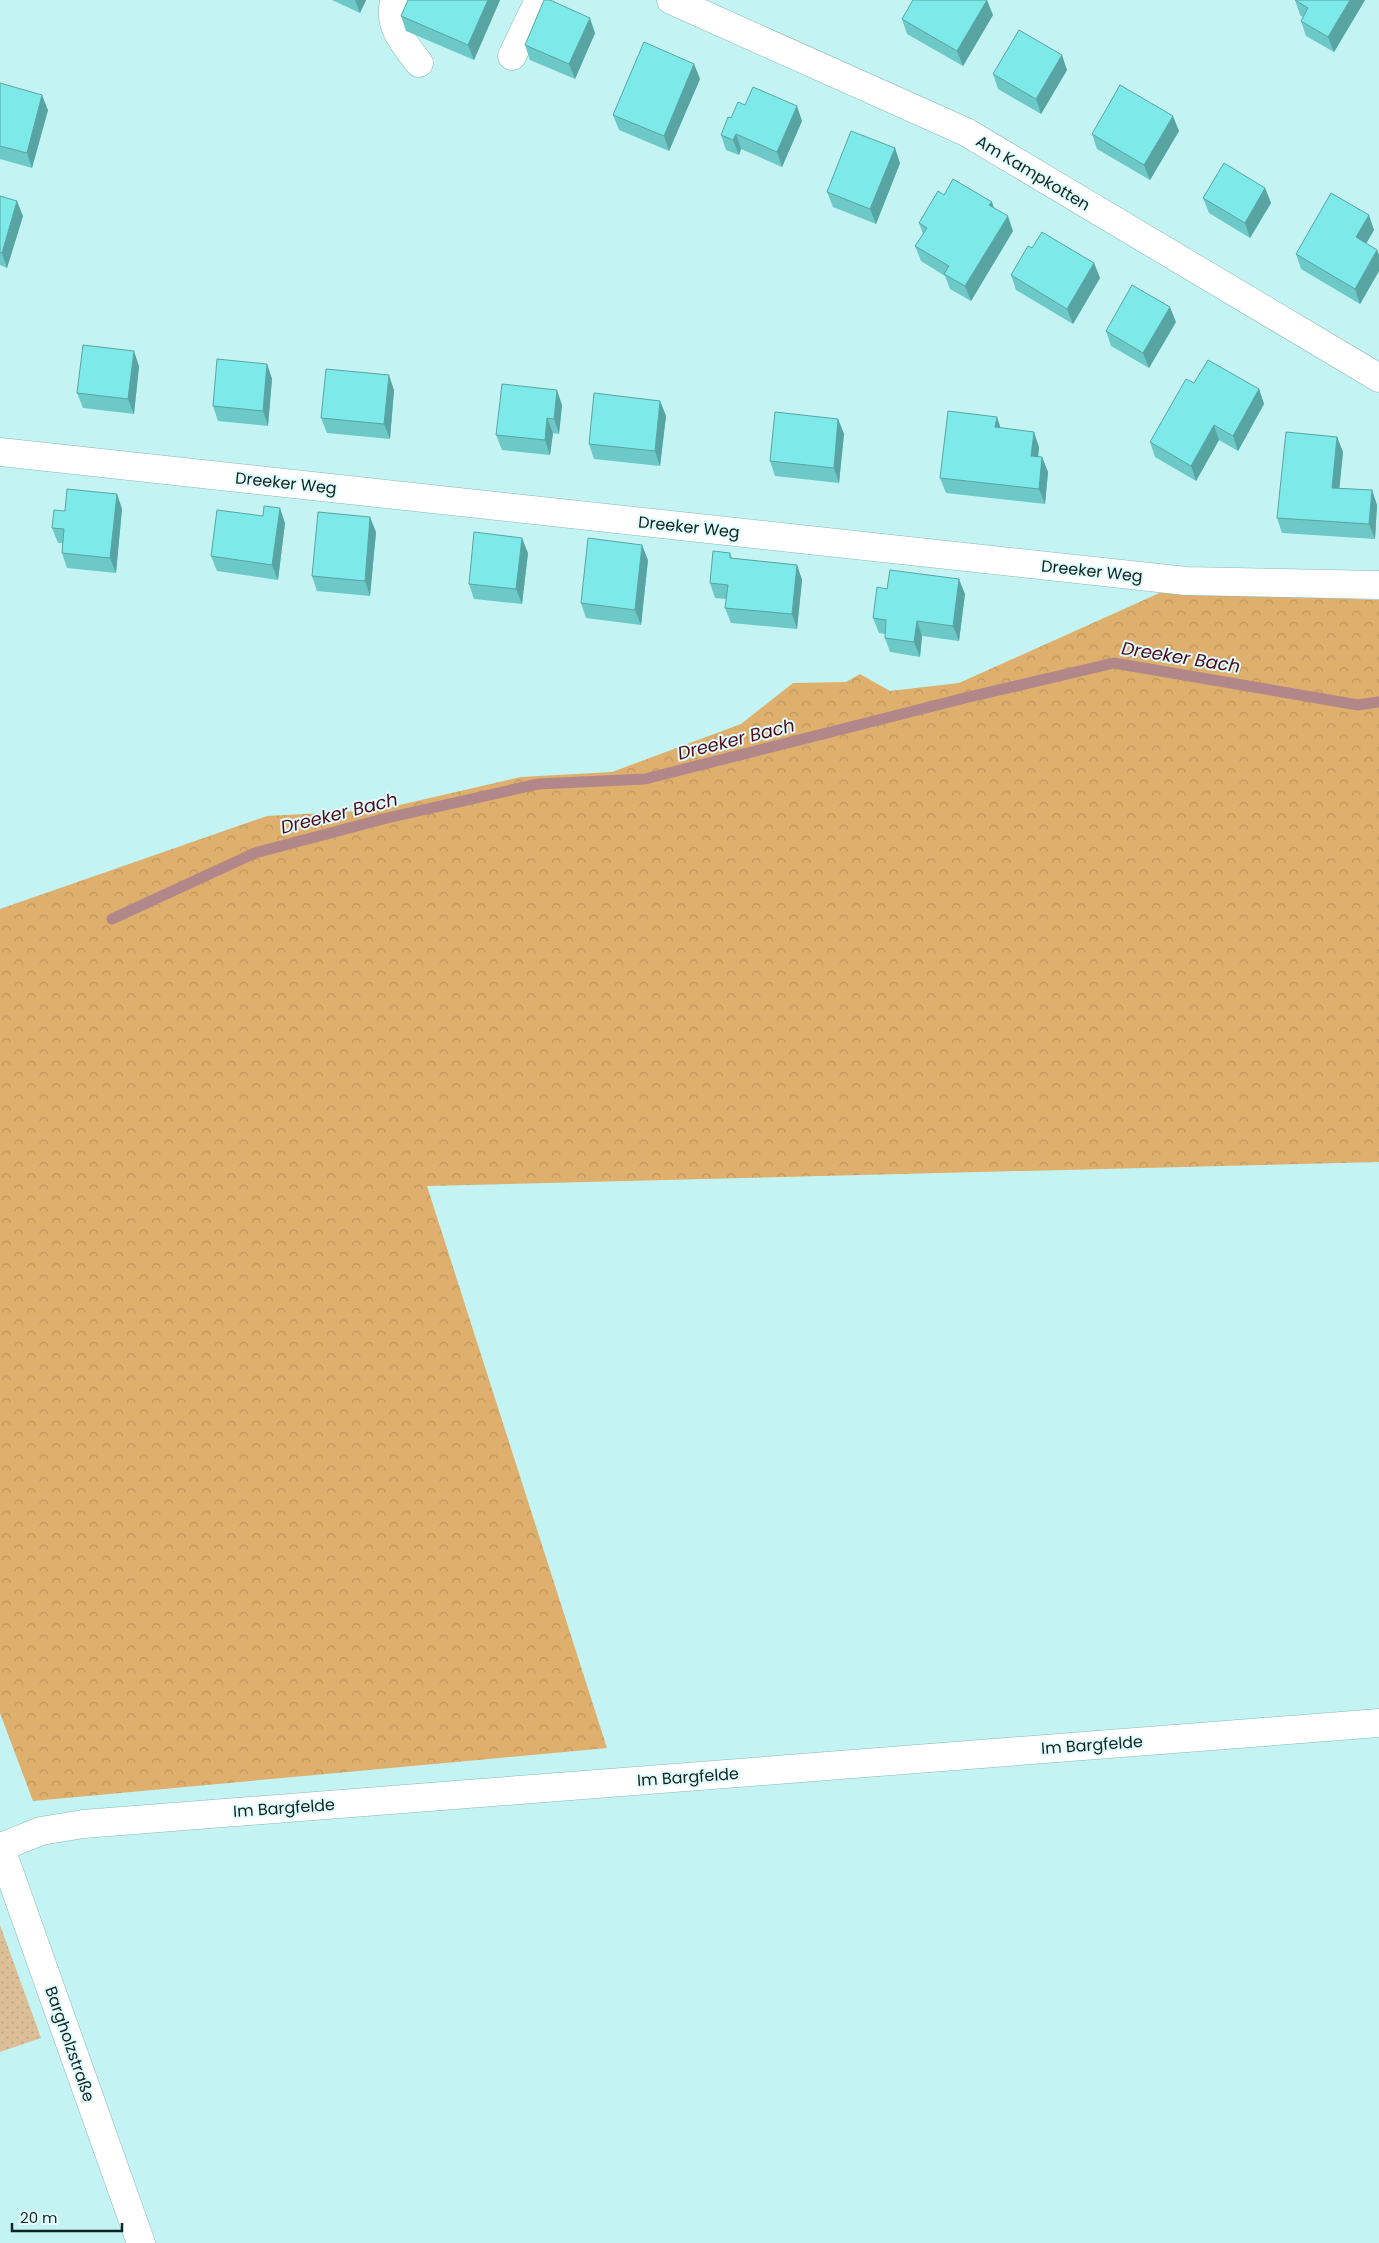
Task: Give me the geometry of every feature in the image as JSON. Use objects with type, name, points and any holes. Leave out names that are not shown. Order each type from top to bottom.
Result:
[{"type":"street","points":[[395,0],[393,6],[396,34],[419,63]]},
{"type":"street","points":[[512,56],[539,0]]},
{"type":"street","name":"Am Kampkotten","points":[[688,3],[966,132],[1379,378]]},
{"type":"street","name":"Dreeker Weg","points":[[0,452],[1186,581],[1379,585]]},
{"type":"street","name":"Im Bargfelde","points":[[0,1846],[41,1831],[84,1824],[1379,1723]]},
{"type":"street","name":"Bargholzstraße","points":[[0,1846],[141,2243]]},
{"type":"shaded area","points":[[0,1925],[41,2038],[0,2052]]},
{"type":"green space","points":[[1164,591],[1379,600],[1379,1162],[427,1186],[607,1748],[33,1801],[0,1713],[0,909],[267,816],[378,810],[521,777],[612,772],[741,724],[793,683],[846,682],[860,674],[890,691],[959,683]]},
{"type":"building","points":[[408,0],[488,0],[468,45],[401,16]]},
{"type":"building","points":[[544,0],[550,0],[590,18],[569,64],[525,45]]},
{"type":"building","points":[[913,0],[987,0],[957,51],[902,19]]},
{"type":"building","points":[[1295,0],[1350,0],[1328,37],[1301,21],[1308,8]]},
{"type":"building","points":[[1019,30],[1062,55],[1036,99],[993,74]]},
{"type":"building","points":[[644,42],[694,64],[664,136],[613,115]]},
{"type":"building","points":[[0,83],[42,95],[27,153],[0,146]]},
{"type":"building","points":[[1120,85],[1173,116],[1144,165],[1092,134]]},
{"type":"building","points":[[753,87],[797,106],[777,152],[736,134],[733,140],[721,135],[728,117],[731,118],[738,102],[745,105]]},
{"type":"building","points":[[851,131],[895,148],[870,209],[827,192]]},
{"type":"building","points":[[1224,163],[1265,188],[1245,223],[1203,198]]},
{"type":"building","points":[[953,179],[992,202],[989,205],[1008,216],[965,286],[944,274],[949,266],[915,246],[927,228],[919,223],[938,191],[944,195]]},
{"type":"building","points":[[1331,193],[1369,215],[1356,237],[1377,250],[1355,289],[1296,254]]},
{"type":"building","points":[[0,196],[17,201],[2,253],[0,252]]},
{"type":"building","points":[[1042,232],[1094,263],[1067,309],[1011,275],[1028,246],[1032,248]]},
{"type":"building","points":[[1132,285],[1170,307],[1143,353],[1106,331]]},
{"type":"building","points":[[83,345],[134,351],[128,399],[77,393]]},
{"type":"building","points":[[217,359],[267,364],[263,411],[213,406]]},
{"type":"building","points":[[1208,360],[1259,389],[1233,436],[1214,425],[1191,466],[1150,442],[1186,379],[1194,383]]},
{"type":"building","points":[[326,369],[389,375],[384,424],[321,418]]},
{"type":"building","points":[[502,384],[557,390],[554,419],[547,418],[545,440],[496,435]]},
{"type":"building","points":[[594,393],[660,401],[655,451],[589,444]]},
{"type":"building","points":[[948,411],[997,417],[995,427],[1034,432],[1031,456],[1042,457],[1039,489],[940,478]]},
{"type":"building","points":[[775,412],[838,419],[834,468],[770,461]]},
{"type":"building","points":[[1286,432],[1337,437],[1332,488],[1372,490],[1369,524],[1277,518]]},
{"type":"building","points":[[67,489],[117,494],[110,558],[62,553],[64,529],[52,528],[54,510],[65,511]]},
{"type":"building","points":[[264,506],[280,508],[272,565],[211,556],[217,510],[263,516]]},
{"type":"building","points":[[318,512],[370,517],[365,581],[312,576]]},
{"type":"building","points":[[474,532],[522,538],[516,589],[469,584]]},
{"type":"building","points":[[588,538],[642,545],[635,610],[581,603]]},
{"type":"building","points":[[713,551],[730,553],[730,558],[797,565],[792,614],[725,608],[728,585],[710,583]]},
{"type":"building","points":[[890,570],[959,579],[953,626],[917,621],[914,642],[885,638],[886,620],[873,618],[877,587],[887,589]]},
{"type":"waterway","name":"Dreeker Bach","points":[[112,919],[255,853],[387,818],[538,784],[645,779],[969,697],[1114,663],[1358,705],[1379,702]]}]
